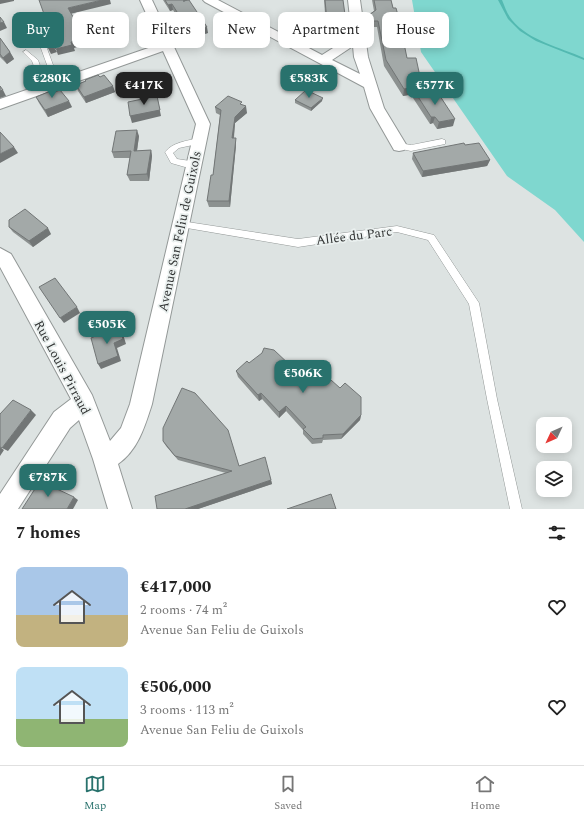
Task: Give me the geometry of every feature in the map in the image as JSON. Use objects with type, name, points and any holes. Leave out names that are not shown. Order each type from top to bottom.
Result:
[{"type":"street","name":"Avenue San Feliu de Guixols","points":[[146,0],[151,12]]},
{"type":"street","points":[[209,0],[370,86]]},
{"type":"street","points":[[354,0],[356,12]]},
{"type":"street","points":[[0,104],[160,48]]},
{"type":"street","name":"Avenue San Feliu de Guixols","points":[[106,459],[118,451],[128,439],[141,404],[203,124],[167,48]]},
{"type":"street","points":[[323,60],[342,48]]},
{"type":"street","points":[[360,48],[361,57],[377,108],[399,146]]},
{"type":"street","name":"Rue Louis Pirraud","points":[[2,259],[84,402],[106,459],[120,509]]},
{"type":"street","points":[[4,509],[62,420],[84,402]]},
{"type":"lane","points":[[42,48],[51,86]]},
{"type":"lane","points":[[26,52],[35,60],[51,86]]},
{"type":"lane","points":[[194,164],[174,161],[169,152],[177,146],[199,141]]},
{"type":"lane","points":[[399,146],[411,148],[442,142]]},
{"type":"lane","name":"Allée du Parc","points":[[181,224],[298,243],[397,229],[431,237],[474,303],[492,398],[516,509]]},
{"type":"shaded area","points":[[412,0],[584,0],[584,242],[555,210],[507,176],[421,52],[420,48],[449,48],[449,12],[414,12]]},
{"type":"building","points":[[39,0],[102,0],[68,8],[72,15],[72,45],[64,47],[64,12],[43,12]]},
{"type":"building","points":[[165,0],[189,0],[197,12],[177,12],[172,4],[168,5]]},
{"type":"building","points":[[325,0],[343,0],[345,12],[326,12]]},
{"type":"building","points":[[374,0],[391,0],[393,8],[396,8],[397,12],[382,12],[382,40],[378,21],[374,21],[373,12],[376,10]]},
{"type":"building","points":[[0,17],[4,22],[0,23]]},
{"type":"building","points":[[0,38],[10,52],[3,58],[0,54]]},
{"type":"building","points":[[384,48],[405,48],[407,58],[416,58],[422,86],[404,89],[386,60]]},
{"type":"building","points":[[98,75],[100,77],[104,75],[113,86],[84,97],[76,85]]},
{"type":"building","points":[[431,89],[434,94],[438,93],[455,119],[439,122],[435,117],[431,117],[415,92]]},
{"type":"building","points":[[53,90],[55,92],[60,90],[69,101],[45,110],[36,97]]},
{"type":"building","points":[[306,90],[323,98],[311,108],[295,100]]},
{"type":"building","points":[[157,96],[160,110],[130,116],[128,102]]},
{"type":"building","points":[[228,96],[242,102],[240,104],[246,106],[235,117],[232,138],[236,138],[229,201],[207,201],[211,175],[213,175],[221,110],[215,107]]},
{"type":"building","points":[[137,130],[134,151],[151,150],[147,174],[127,175],[131,151],[112,152],[116,131]]},
{"type":"building","points":[[0,132],[14,147],[0,154]]},
{"type":"building","points":[[464,143],[465,145],[479,143],[490,160],[423,171],[413,153]]},
{"type":"building","points":[[25,209],[48,228],[29,241],[9,227],[9,220]]},
{"type":"building","points":[[55,278],[77,307],[60,318],[39,287]]},
{"type":"building","points":[[119,326],[123,339],[114,343],[118,356],[98,364],[91,338]]},
{"type":"building","points":[[264,348],[274,350],[292,367],[298,362],[315,378],[322,372],[340,388],[345,383],[361,397],[361,415],[343,434],[323,435],[323,438],[313,439],[303,429],[306,427],[286,406],[279,412],[261,393],[258,395],[236,371],[247,361],[249,363],[262,353]]},
{"type":"building","points":[[182,388],[195,393],[228,430],[239,466],[265,457],[271,480],[185,509],[157,509],[155,496],[232,471],[175,456],[163,441],[163,428]]},
{"type":"building","points":[[13,400],[31,410],[2,448],[0,447],[0,414]]},
{"type":"building","points":[[40,481],[74,497],[67,509],[22,509]]},
{"type":"building","points":[[331,494],[336,509],[287,509]]},
{"type":"waterway","points":[[500,0],[509,19],[521,30],[538,40],[584,59]]}]
